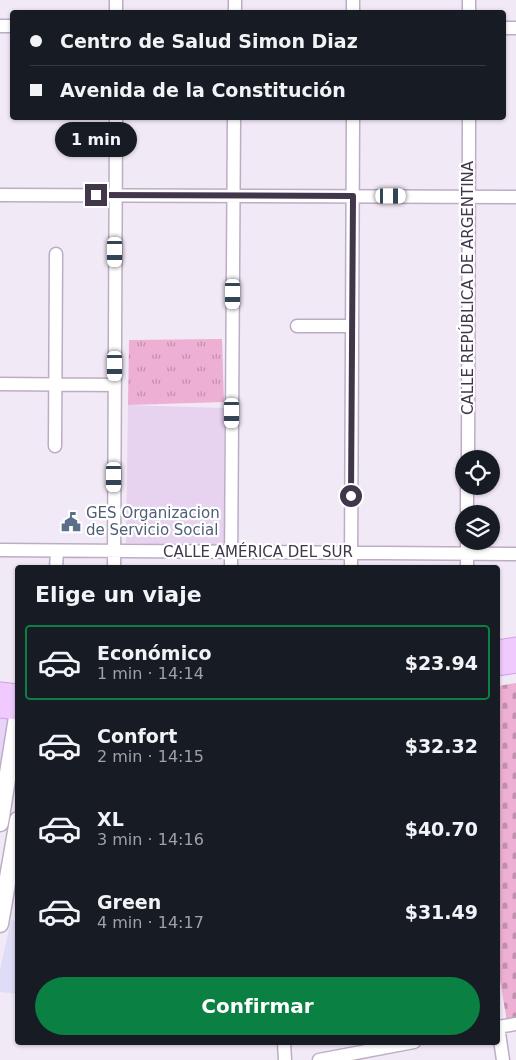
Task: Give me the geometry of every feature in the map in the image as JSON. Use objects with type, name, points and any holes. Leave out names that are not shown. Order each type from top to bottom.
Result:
[{"type":"main road","points":[[500,650],[516,647]]},
{"type":"main road","points":[[500,666],[516,663]]},
{"type":"main road","points":[[0,692],[15,694]]},
{"type":"main road","points":[[0,708],[15,710]]},
{"type":"street","points":[[114,565],[116,120]]},
{"type":"street","points":[[231,565],[234,120]]},
{"type":"street","points":[[351,565],[353,120]]},
{"type":"street","name":"CALLE REPÚBLICA DE ARGENTINA","points":[[468,450],[469,120]]},
{"type":"street","points":[[0,194],[516,197]]},
{"type":"street","points":[[55,446],[56,254]]},
{"type":"street","points":[[297,326],[352,326]]},
{"type":"street","points":[[0,384],[115,385]]},
{"type":"street","name":"CALLE AMÉRICA DEL SUR","points":[[0,550],[351,553],[455,548]]},
{"type":"street","points":[[56,565],[57,550]]},
{"type":"street","points":[[467,550],[467,565]]},
{"type":"street","name":"CALLE AMÉRICA DEL SUR","points":[[488,550],[516,554]]},
{"type":"street","points":[[0,823],[15,729]]},
{"type":"street","points":[[0,924],[15,837]]},
{"type":"street","points":[[500,1027],[516,1024]]},
{"type":"street","points":[[500,1038],[504,1060]]},
{"type":"street","points":[[284,1045],[285,1060]]},
{"type":"street","points":[[319,1060],[398,1045]]},
{"type":"shaded area","points":[[128,405],[224,408],[224,547],[126,543]]},
{"type":"shaded area","points":[[0,717],[9,718],[0,771]]},
{"type":"shaded area","points":[[11,920],[15,921],[15,994],[0,992],[0,970]]},
{"type":"green space","points":[[222,339],[224,402],[128,405],[129,340]]},
{"type":"green space","points":[[516,683],[516,1020],[507,1022],[500,979],[500,686]]},
{"type":"place","name":"GES Organizacion de Servicio Social","points":[[71,522]]},
{"type":"route","points":[[96,195],[353,196],[351,496]]}]
